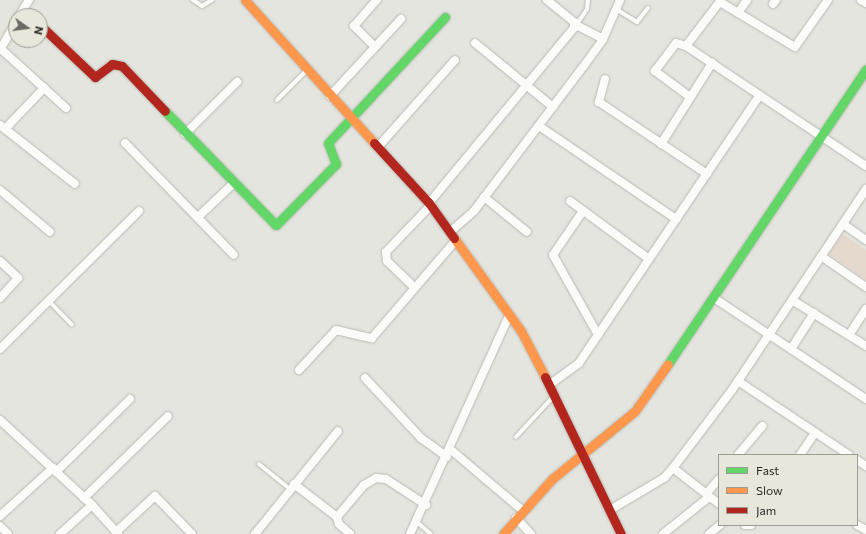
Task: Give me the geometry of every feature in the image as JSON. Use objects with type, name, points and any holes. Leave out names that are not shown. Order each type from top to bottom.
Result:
[{"type":"street","points":[[245,0],[306,70],[430,204],[521,331],[583,451],[621,534]]},
{"type":"street","points":[[375,47],[354,26],[377,0]]},
{"type":"street","points":[[547,0],[576,25],[603,39]]},
{"type":"street","points":[[450,232],[484,197],[539,126],[603,39],[620,0]]},
{"type":"street","points":[[738,14],[747,0]]},
{"type":"street","points":[[686,46],[721,1],[738,14],[795,47],[828,0]]},
{"type":"street","points":[[861,0],[866,4]]},
{"type":"street","points":[[48,33],[95,77],[112,64],[119,64],[185,134],[278,225],[336,164],[328,143],[445,17]]},
{"type":"street","points":[[330,96],[401,19]]},
{"type":"street","points":[[414,287],[387,261],[386,252],[430,204],[576,25]]},
{"type":"street","points":[[8,36],[0,49],[66,108]]},
{"type":"street","points":[[475,43],[553,107]]},
{"type":"street","points":[[690,97],[655,73],[676,43],[686,46],[866,166]]},
{"type":"street","points":[[378,147],[455,60]]},
{"type":"street","points":[[661,144],[712,63]]},
{"type":"street","points":[[502,534],[522,510],[583,451],[627,419],[714,298],[821,135],[866,70]]},
{"type":"street","points":[[605,79],[599,102],[707,174]]},
{"type":"street","points":[[185,134],[237,82]]},
{"type":"street","points":[[44,88],[3,127],[74,184]]},
{"type":"street","points":[[549,385],[579,363],[760,95]]},
{"type":"street","points":[[539,126],[676,219]]},
{"type":"street","points":[[125,143],[234,256]]},
{"type":"street","points":[[198,218],[234,183]]},
{"type":"street","points":[[0,190],[50,232]]},
{"type":"street","points":[[610,510],[664,478],[673,468],[738,381],[866,191]]},
{"type":"street","points":[[484,197],[527,232]]},
{"type":"street","points":[[570,201],[649,259]]},
{"type":"street","points":[[0,349],[139,211]]},
{"type":"street","points":[[584,211],[553,256],[598,335]]},
{"type":"street","points":[[843,224],[866,240]]},
{"type":"street","points":[[299,370],[336,330],[372,338],[414,287],[456,240]]},
{"type":"street","points":[[821,256],[866,287]]},
{"type":"street","points":[[0,261],[18,278],[0,298]]},
{"type":"street","points":[[714,298],[866,399]]},
{"type":"street","points":[[792,300],[866,346]]},
{"type":"street","points":[[849,335],[866,309]]},
{"type":"street","points":[[791,349],[814,313]]},
{"type":"street","points":[[410,534],[426,505],[509,316]]},
{"type":"street","points":[[365,378],[421,438],[449,453],[522,510]]},
{"type":"street","points":[[738,381],[847,454]]},
{"type":"street","points":[[0,516],[55,470],[130,400]]},
{"type":"street","points":[[84,498],[168,416]]},
{"type":"street","points":[[0,420],[92,505],[117,533],[154,496],[192,534]]},
{"type":"street","points":[[739,454],[762,426]]},
{"type":"street","points":[[255,534],[292,486],[338,431]]},
{"type":"street","points":[[801,454],[815,433]]},
{"type":"street","points":[[673,468],[718,503]]},
{"type":"street","points":[[337,517],[364,485],[376,478],[386,479],[426,505]]},
{"type":"street","points":[[664,534],[708,496],[718,481]]},
{"type":"street","points":[[292,486],[337,517],[339,524],[350,534]]},
{"type":"street","points":[[60,534],[92,505]]},
{"type":"street","points":[[516,518],[531,534]]},
{"type":"street","points":[[0,526],[8,534]]},
{"type":"street","points":[[709,534],[719,526]]},
{"type":"lane","points":[[193,0],[202,6],[212,0]]},
{"type":"lane","points":[[576,25],[587,9],[588,0]]},
{"type":"lane","points":[[616,9],[637,22],[648,8]]},
{"type":"lane","points":[[277,100],[306,70]]},
{"type":"lane","points":[[48,300],[72,325]]},
{"type":"lane","points":[[516,437],[555,396]]},
{"type":"lane","points":[[260,464],[292,486]]},
{"type":"lane","points":[[417,522],[431,534]]},
{"type":"shaded area","points":[[843,234],[866,250],[866,280],[829,254]]},
{"type":"traffic: fast","points":[[165,111],[276,225],[336,164],[328,143],[445,17]]},
{"type":"traffic: fast","points":[[668,364],[866,69]]},
{"type":"traffic: slow","points":[[245,0],[374,143]]},
{"type":"traffic: slow","points":[[454,238],[521,331],[545,377]]},
{"type":"traffic: slow","points":[[503,534],[552,479],[635,411],[668,364]]},
{"type":"traffic: jam","points":[[48,33],[95,77],[112,64],[122,66],[165,111]]},
{"type":"traffic: jam","points":[[374,143],[429,203],[454,238]]},
{"type":"traffic: jam","points":[[545,377],[621,534]]}]
